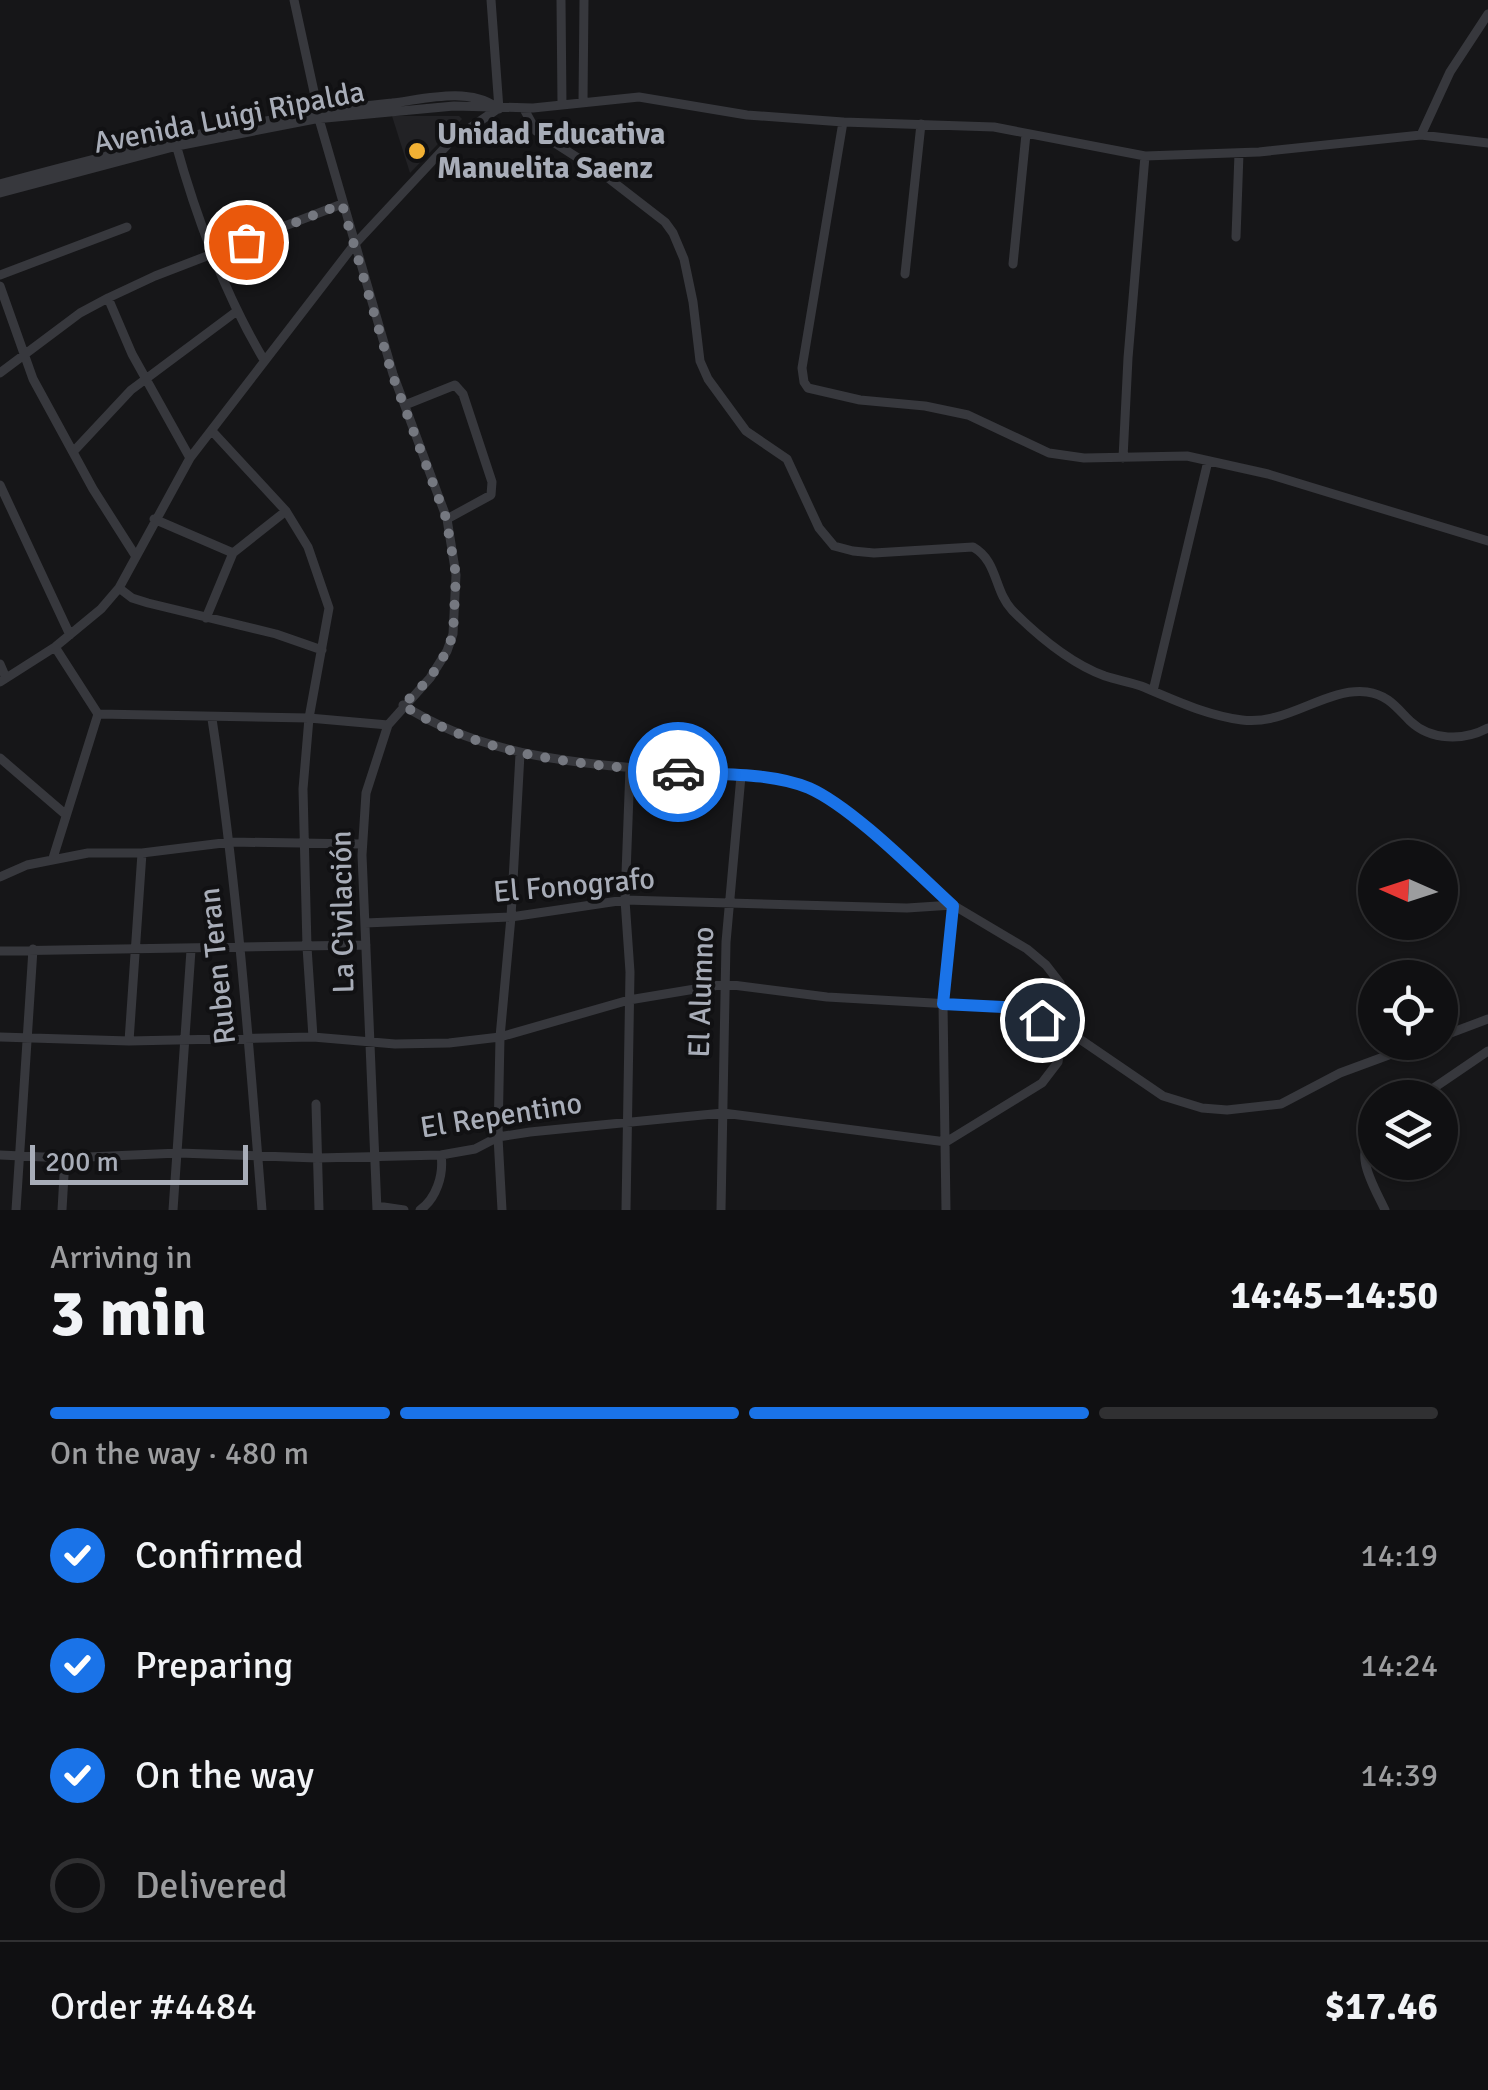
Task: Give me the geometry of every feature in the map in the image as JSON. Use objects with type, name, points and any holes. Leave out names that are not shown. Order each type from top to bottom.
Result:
[{"type":"street","name":"La Civilación","points":[[294,0],[342,204],[405,405],[446,518],[456,575],[453,634],[447,651],[430,678],[388,725],[366,793],[362,844],[377,1208]]},
{"type":"street","points":[[0,664],[3,680],[55,647],[101,610],[118,588],[190,458],[354,245],[450,141],[499,109],[490,0]]},
{"type":"street","points":[[560,0],[562,105]]},
{"type":"street","points":[[583,102],[584,0]]},
{"type":"street","points":[[1421,135],[1450,72],[1488,14]]},
{"type":"street","name":"Avenida Luigi Ripalda","points":[[0,184],[175,141],[318,114],[454,106],[524,108],[656,98],[746,115],[994,128],[1146,156],[1239,153],[1421,135],[1488,142]]},
{"type":"street","points":[[524,108],[536,132],[604,174],[674,233],[684,259],[694,302],[700,361],[708,379],[746,431],[787,458],[819,528],[834,546],[852,552],[974,547],[983,552],[990,564],[1008,606],[1032,629],[1102,675],[1186,707],[1268,721],[1338,696],[1362,692],[1381,695],[1420,729],[1435,734],[1468,737],[1488,728]]},
{"type":"street","points":[[842,122],[802,368],[808,388],[860,400],[968,415],[1049,452],[1084,458],[1187,456],[1268,474],[1488,541]]},
{"type":"street","points":[[905,274],[921,124]]},
{"type":"street","points":[[1013,264],[1026,134]]},
{"type":"street","name":"Avenida Luigi Ripalda","points":[[0,193],[175,141]]},
{"type":"street","points":[[175,141],[213,255],[264,360]]},
{"type":"street","points":[[1236,238],[1239,153]]},
{"type":"street","points":[[1123,458],[1146,156]]},
{"type":"street","points":[[0,372],[80,313],[108,298],[342,204]]},
{"type":"street","points":[[0,276],[127,227]]},
{"type":"street","points":[[0,286],[23,356],[73,452],[135,555]]},
{"type":"street","points":[[108,298],[190,458]]},
{"type":"street","points":[[73,452],[119,401],[237,311]]},
{"type":"street","points":[[405,405],[455,385],[463,394],[492,482],[491,495],[446,518]]},
{"type":"street","points":[[212,431],[286,510],[308,547],[329,608],[309,718],[303,790],[306,947],[313,1036]]},
{"type":"street","points":[[1152,692],[1208,461]]},
{"type":"street","points":[[0,485],[70,636]]},
{"type":"street","points":[[206,618],[233,553],[286,510]]},
{"type":"street","points":[[154,518],[233,553]]},
{"type":"street","points":[[118,588],[132,598],[276,634],[322,650]]},
{"type":"street","points":[[55,647],[98,714]]},
{"type":"street","points":[[403,705],[452,732],[520,754],[630,768],[783,780],[808,788],[834,802],[953,906],[1027,949],[1060,983],[1067,1002],[1066,1029],[1058,1062],[1042,1083],[946,1142]]},
{"type":"street","points":[[98,714],[309,718],[388,725]]},
{"type":"street","points":[[53,858],[98,714]]},
{"type":"street","name":"Ruben Teran","points":[[212,718],[231,842],[262,1210]]},
{"type":"street","points":[[502,1210],[498,1137],[500,1037],[512,917],[520,754]]},
{"type":"street","points":[[0,758],[65,814]]},
{"type":"street","points":[[626,1210],[630,768]]},
{"type":"street","name":"El Alumno","points":[[721,1210],[725,984],[741,776]]},
{"type":"street","points":[[0,877],[53,858],[88,853],[142,852],[231,842],[362,844]]},
{"type":"street","points":[[128,1041],[142,852]]},
{"type":"street","name":"El Fonografo","points":[[365,923],[512,917],[626,900],[953,906]]},
{"type":"street","points":[[946,1210],[943,1004],[953,906]]},
{"type":"street","points":[[0,950],[366,945]]},
{"type":"street","points":[[16,1210],[33,949]]},
{"type":"street","points":[[173,1210],[191,950]]},
{"type":"street","points":[[0,1037],[128,1041],[313,1036],[449,1044],[500,1037],[629,1000],[725,984],[828,997],[1003,1007],[1066,1029],[1162,1096],[1183,1104],[1227,1110],[1281,1104],[1377,1060]]},
{"type":"street","points":[[1458,1030],[1488,1019]]},
{"type":"street","points":[[1445,1080],[1488,1051]]},
{"type":"street","points":[[316,1104],[319,1210]]},
{"type":"street","name":"El Repentino","points":[[0,1155],[441,1155],[476,1150],[498,1137],[724,1112],[946,1142]]},
{"type":"street","points":[[420,1210],[431,1201],[440,1177],[441,1155]]},
{"type":"street","points":[[62,1210],[65,1158]]},
{"type":"street","points":[[1373,1180],[1385,1210]]},
{"type":"street","points":[[377,1208],[404,1210]]},
{"type":"shaded area","name":"Unidad Educativa Manuelita Saenz","points":[[392,116],[459,116],[462,119],[410,173]]},
{"type":"way so far","points":[[246,242],[342,204],[392,374],[446,518],[456,575],[453,634],[447,651],[430,678],[403,705],[437,726],[520,754],[678,772]]},
{"type":"place","name":"Unidad Educativa Manuelita Saenz","points":[[417,151]]},
{"type":"route","points":[[678,772],[783,780],[834,802],[953,906],[943,1004],[1003,1007],[1042,1020]]}]
